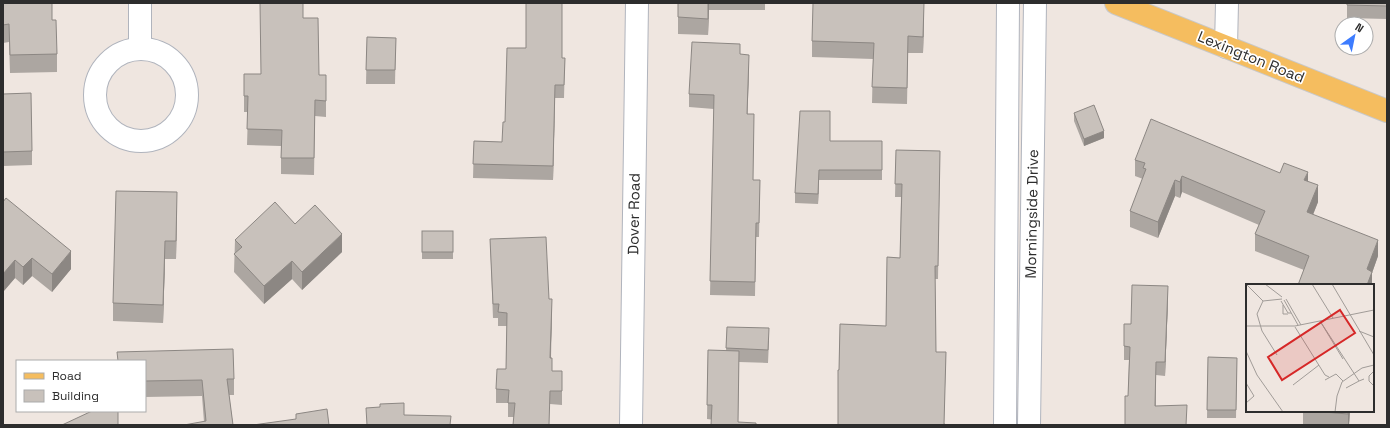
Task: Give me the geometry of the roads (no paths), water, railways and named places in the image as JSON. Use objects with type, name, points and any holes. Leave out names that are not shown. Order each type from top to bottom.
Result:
[{"type":"main road","name":"Lexington Road","points":[[1116,3],[1387,111]]},
{"type":"street","points":[[140,3],[140,49]]},
{"type":"street","name":"Dover Road","points":[[631,425],[637,3]]},
{"type":"street","name":"Morningside Drive","points":[[1005,425],[1008,3]]},
{"type":"street","name":"Morningside Drive","points":[[1029,425],[1035,3]]},
{"type":"street","points":[[1226,47],[1227,3]]},
{"type":"street","points":[[140,49],[156,51],[170,58],[180,70],[186,84],[188,99],[184,114],[175,127],[163,137],[148,141],[133,141],[118,136],[106,126],[98,114],[94,99],[96,84],[102,70],[107,64],[112,59],[125,52],[140,49]]}]
